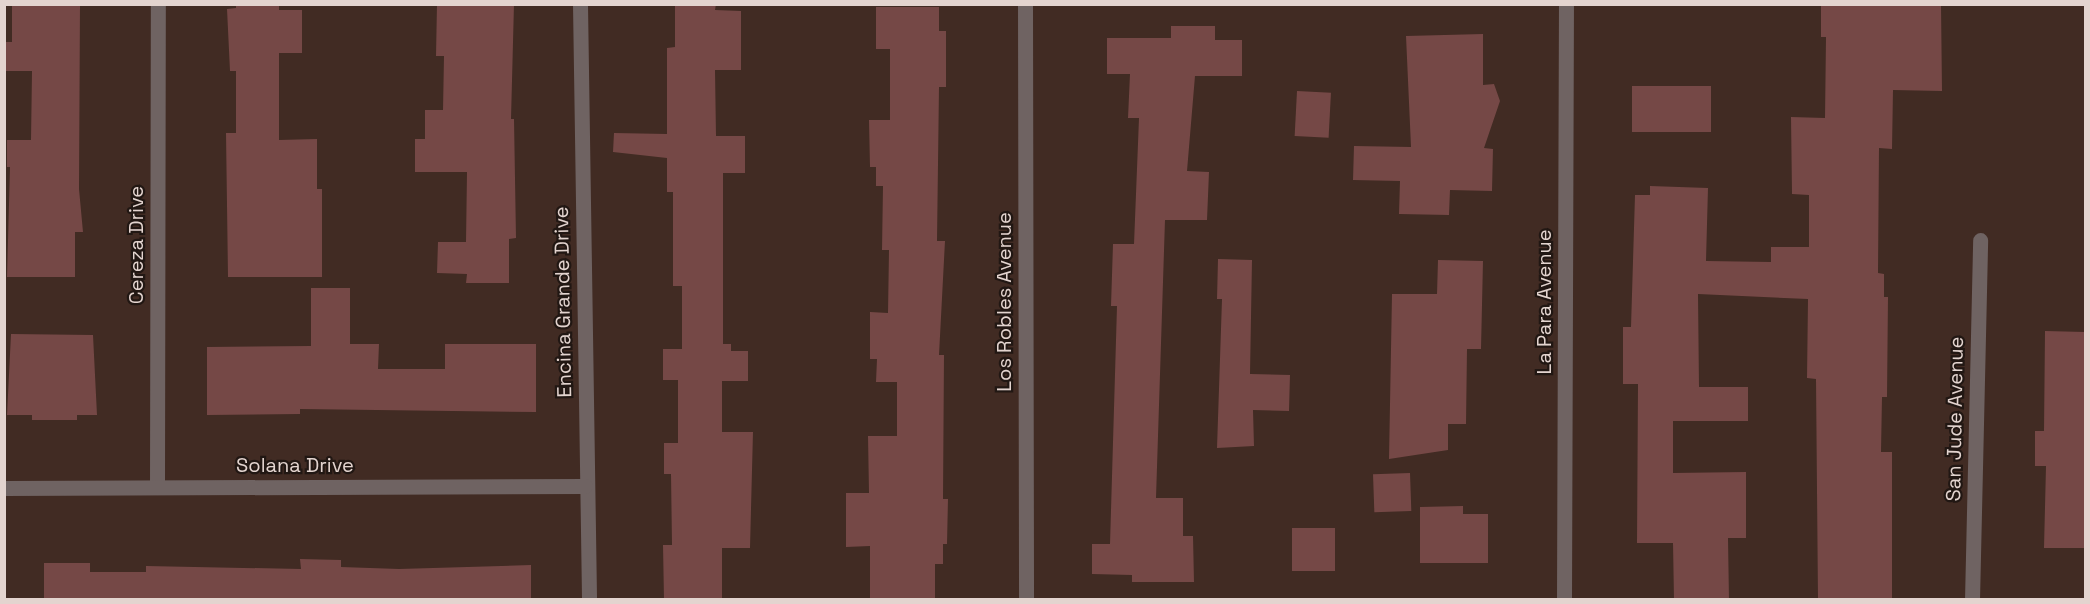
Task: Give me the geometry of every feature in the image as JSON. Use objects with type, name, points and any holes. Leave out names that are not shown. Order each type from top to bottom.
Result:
[{"type":"street","name":"Cereza Drive","points":[[157,486],[158,4]]},
{"type":"street","name":"Encina Grande Drive","points":[[580,4],[585,486],[589,600]]},
{"type":"street","name":"Los Robles Avenue","points":[[1025,4],[1026,600]]},
{"type":"street","name":"La Para Avenue","points":[[1564,600],[1566,4]]},
{"type":"street","name":"San Jude Avenue","points":[[1972,600],[1980,240]]},
{"type":"street","name":"Solana Drive","points":[[4,488],[585,486]]},
{"type":"building","points":[[12,4],[80,4],[79,189],[83,232],[75,232],[75,277],[7,277],[10,167],[7,167],[7,140],[31,140],[32,71],[4,71],[4,42],[12,42]]},
{"type":"building","points":[[236,4],[279,4],[279,10],[302,10],[302,53],[279,53],[279,140],[317,139],[317,189],[322,189],[322,277],[228,277],[226,133],[236,133],[236,71],[230,71],[227,9],[236,8]]},
{"type":"building","points":[[437,4],[514,4],[511,119],[514,119],[516,238],[509,239],[509,283],[466,283],[467,274],[437,273],[438,242],[466,242],[467,172],[415,172],[415,139],[425,139],[425,110],[443,110],[444,56],[436,56]]},
{"type":"building","points":[[675,4],[716,4],[715,10],[741,11],[741,70],[715,70],[716,136],[745,136],[745,173],[723,173],[723,344],[731,344],[731,351],[748,351],[748,381],[722,381],[722,432],[753,432],[750,548],[722,548],[722,600],[664,600],[663,545],[672,545],[671,474],[664,474],[664,443],[678,443],[678,380],[663,380],[663,349],[682,349],[682,286],[673,286],[673,192],[667,192],[667,158],[613,152],[614,133],[667,134],[667,48],[675,47]]},
{"type":"building","points":[[1821,4],[1941,4],[1942,91],[1893,90],[1892,149],[1879,148],[1878,273],[1884,274],[1884,297],[1888,297],[1887,397],[1882,397],[1881,452],[1892,452],[1892,600],[1818,600],[1816,379],[1807,378],[1808,299],[1698,294],[1699,387],[1748,387],[1748,421],[1673,421],[1673,473],[1746,472],[1746,538],[1728,538],[1729,600],[1674,600],[1673,543],[1637,543],[1638,384],[1623,384],[1623,327],[1631,327],[1635,195],[1650,195],[1650,186],[1708,188],[1706,261],[1771,262],[1771,247],[1809,247],[1809,195],[1792,194],[1791,117],[1825,118],[1826,37],[1821,37]]},
{"type":"building","points":[[876,7],[939,7],[939,31],[946,31],[946,87],[939,87],[937,241],[945,241],[939,355],[944,355],[943,499],[948,499],[947,544],[943,544],[943,564],[935,564],[935,600],[870,600],[870,546],[846,547],[846,493],[869,493],[868,436],[897,436],[897,382],[876,382],[877,359],[870,359],[870,312],[888,313],[889,250],[882,250],[883,186],[876,186],[876,167],[870,167],[869,120],[890,120],[890,49],[876,49]]},
{"type":"building","points":[[1171,26],[1215,26],[1215,40],[1242,40],[1242,76],[1195,76],[1187,171],[1209,172],[1207,220],[1165,220],[1156,498],[1183,498],[1183,536],[1193,536],[1194,582],[1132,582],[1132,575],[1092,574],[1092,544],[1110,544],[1117,306],[1111,306],[1113,244],[1134,244],[1139,118],[1128,118],[1130,74],[1107,74],[1107,38],[1171,38]]},
{"type":"building","points":[[1483,34],[1483,85],[1494,84],[1500,101],[1484,148],[1493,149],[1492,191],[1450,190],[1449,215],[1399,214],[1400,181],[1353,180],[1354,146],[1411,147],[1406,36]]},
{"type":"building","points":[[1632,86],[1711,86],[1711,132],[1632,132]]},
{"type":"building","points":[[1297,91],[1331,93],[1329,138],[1295,136]]},
{"type":"building","points":[[1218,259],[1252,260],[1250,374],[1290,375],[1289,411],[1253,410],[1254,446],[1217,448],[1222,299],[1217,299]]},
{"type":"building","points":[[1438,260],[1483,261],[1481,349],[1467,349],[1466,424],[1448,424],[1448,450],[1389,459],[1392,294],[1437,294]]},
{"type":"building","points":[[311,288],[350,288],[350,344],[379,344],[378,369],[445,369],[445,344],[536,344],[536,412],[300,409],[300,414],[207,415],[207,347],[311,346]]},
{"type":"building","points":[[2045,331],[2085,332],[2085,548],[2044,548],[2046,466],[2035,466],[2035,431],[2044,431]]},
{"type":"building","points":[[11,334],[93,335],[97,415],[77,415],[77,420],[32,420],[32,415],[7,415]]},
{"type":"building","points":[[1410,473],[1411,511],[1374,512],[1373,474]]},
{"type":"building","points":[[1463,506],[1463,514],[1488,514],[1488,563],[1420,563],[1420,507]]},
{"type":"building","points":[[1292,528],[1335,528],[1335,571],[1292,571]]},
{"type":"building","points":[[300,559],[341,560],[341,567],[399,569],[531,565],[531,600],[44,600],[44,563],[90,563],[90,572],[146,572],[146,566],[301,569]]}]
